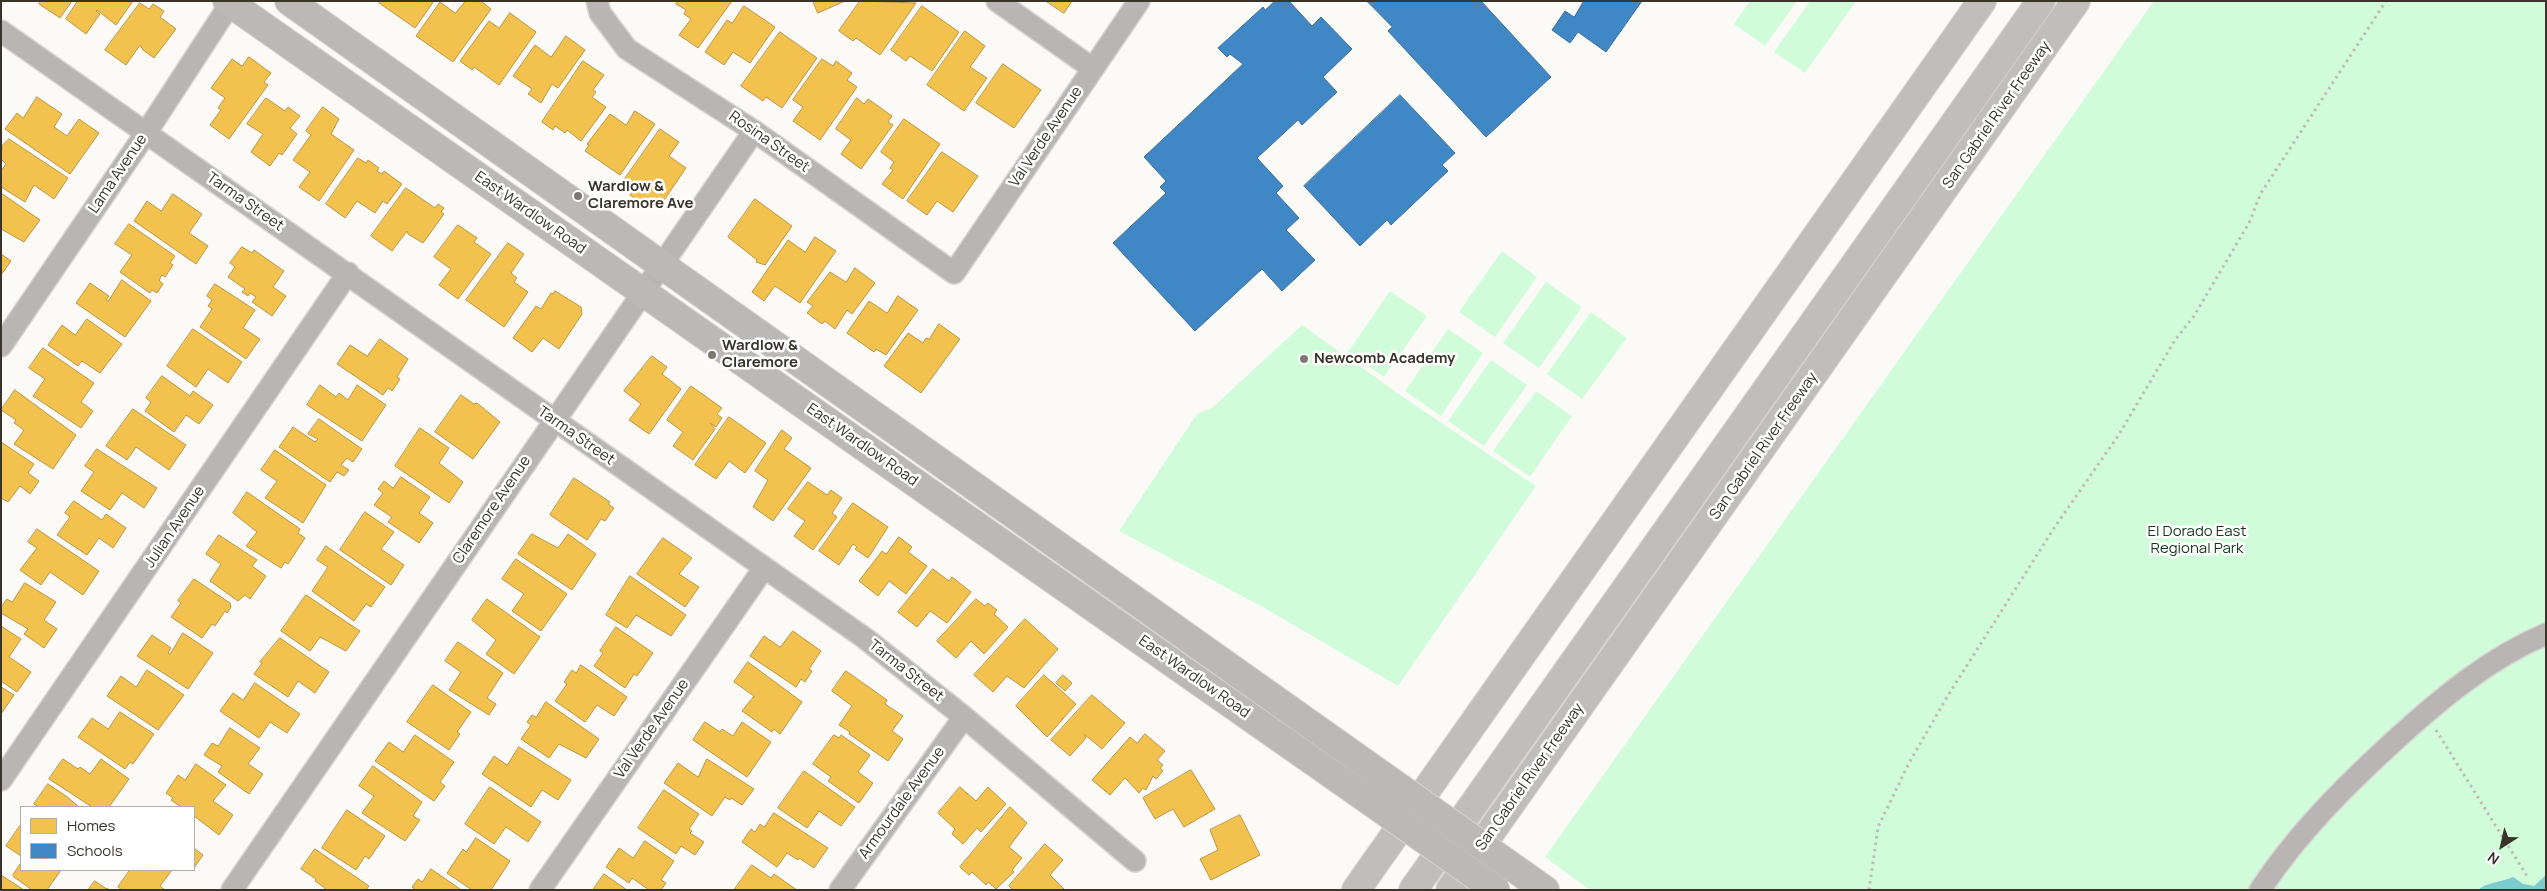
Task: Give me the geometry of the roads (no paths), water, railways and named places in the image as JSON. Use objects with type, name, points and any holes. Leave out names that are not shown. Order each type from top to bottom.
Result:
[{"type":"highway","points":[[1356,890],[1982,1]]},
{"type":"highway","points":[[1413,890],[2041,1]]},
{"type":"highway","name":"San Gabriel River Freeway","points":[[1450,890],[2076,1]]},
{"type":"main road","name":"East Wardlow Road","points":[[289,1],[1545,890]]},
{"type":"main road","name":"East Wardlow Road","points":[[230,2],[1496,890]]},
{"type":"street","name":"Rosina Street","points":[[597,1],[600,13],[627,49],[754,131],[954,273]]},
{"type":"street","points":[[997,1],[1092,68]]},
{"type":"street","name":"Val Verde Avenue","points":[[954,273],[1139,1]]},
{"type":"street","name":"Lama Avenue","points":[[1,346],[146,133],[230,2]]},
{"type":"street","name":"Tarma Street","points":[[1,31],[348,273],[553,421],[866,640],[964,717],[1135,860]]},
{"type":"street","name":"Claremore Avenue","points":[[232,890],[553,421],[663,266],[754,131]]},
{"type":"street","name":"Julian Avenue","points":[[1,780],[348,273]]},
{"type":"street","name":"Val Verde Avenue","points":[[540,890],[764,568]]},
{"type":"street","points":[[2260,890],[2282,857],[2341,790],[2425,713],[2470,677],[2528,642],[2546,634]]},
{"type":"street","name":"Armourdale Avenue","points":[[840,890],[964,717]]},
{"type":"water","points":[[2546,875],[2546,890],[2478,890],[2486,885],[2513,877],[2523,884],[2534,886]]},
{"type":"place","name":"Wardlow & Claremore Ave","points":[[578,196]]},
{"type":"place","name":"Wardlow & Claremore","points":[[712,355]]},
{"type":"place","name":"Newcomb Academy","points":[[1304,359]]},
{"type":"park label","name":"El Dorado East Regional Park","points":[[2197,540]]}]
